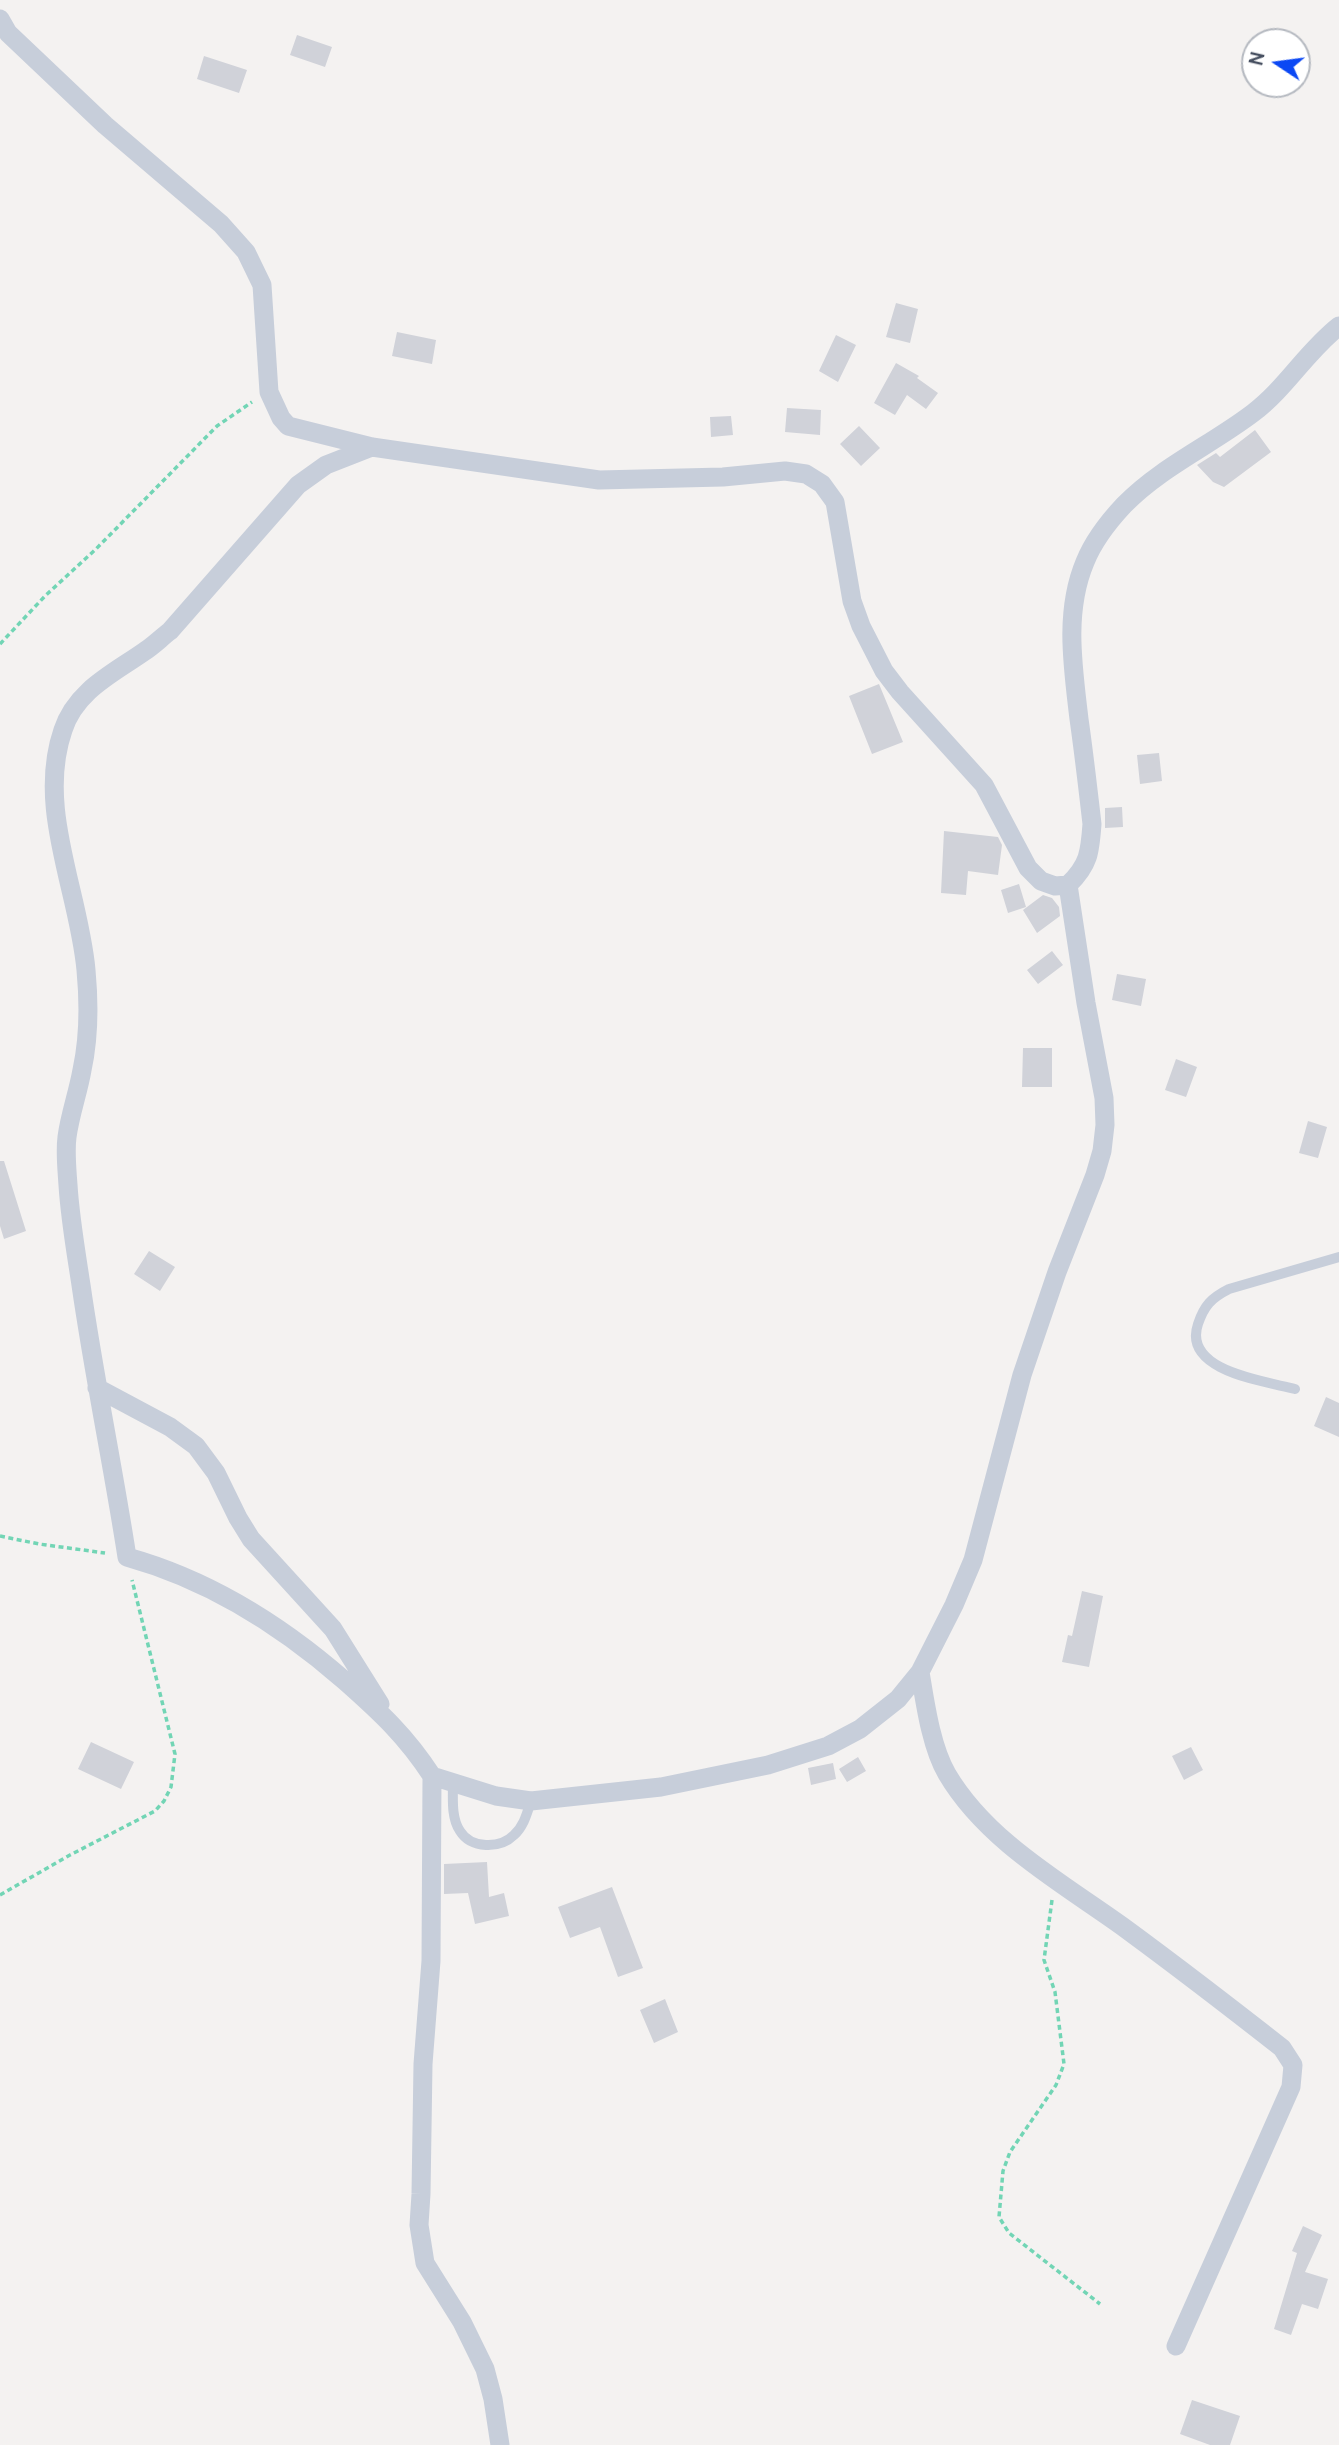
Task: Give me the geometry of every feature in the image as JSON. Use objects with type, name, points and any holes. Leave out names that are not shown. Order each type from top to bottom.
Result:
[{"type":"street","points":[[0,19],[8,33],[105,125],[221,224],[246,252],[262,285],[269,391],[281,418],[288,426],[372,447],[599,480],[723,477],[785,471],[806,474],[822,484],[835,502],[852,601],[860,626],[884,671],[985,785],[1028,868],[1041,881],[1055,886],[1068,885],[1082,872],[1089,857],[1091,832],[1072,652],[1073,612],[1085,562],[1102,532],[1124,505],[1158,476],[1211,443],[1262,406],[1280,390],[1315,348],[1339,327]]},
{"type":"street","points":[[372,447],[326,465],[298,485],[177,623],[146,650],[93,684],[63,727],[57,751],[54,794],[60,841],[86,971],[87,1021],[83,1069],[67,1140],[68,1187],[97,1388],[116,1481],[127,1557],[186,1577],[243,1606],[299,1643],[390,1720]]},
{"type":"street","points":[[432,1776],[496,1796],[531,1801],[661,1787],[768,1765],[828,1746],[860,1729],[898,1699],[920,1672],[973,1560],[1022,1375],[1102,1151],[1104,1098],[1068,885]]},
{"type":"street","points":[[97,1388],[170,1427],[196,1446],[216,1473],[251,1539],[333,1629],[390,1720],[416,1751],[432,1776],[431,1961],[423,2064],[419,2225],[425,2263],[462,2322],[485,2369],[500,2445]]},
{"type":"street","points":[[920,1672],[929,1724],[946,1772],[969,1804],[1009,1845],[1183,1970],[1282,2048],[1293,2065],[1291,2087],[1176,2346]]},
{"type":"lane","points":[[1295,1389],[1237,1374],[1204,1357],[1196,1346],[1196,1331],[1203,1308],[1213,1296],[1228,1289],[1339,1257]]},
{"type":"lane","points":[[453,1782],[453,1810],[459,1830],[468,1840],[482,1845],[500,1844],[513,1837],[523,1824],[531,1801]]},
{"type":"path","points":[[0,645],[45,596],[96,549],[217,426],[269,391]]},
{"type":"path","points":[[0,1536],[127,1557],[174,1754],[171,1787],[155,1811],[0,1895]]},
{"type":"path","points":[[1054,1877],[1044,1960],[1055,1992],[1064,2064],[1056,2085],[1010,2152],[1003,2171],[999,2217],[1010,2233],[1100,2304]]},
{"type":"building","points":[[297,35],[332,47],[325,67],[290,55]]},
{"type":"building","points":[[204,56],[247,70],[239,93],[197,79]]},
{"type":"building","points":[[896,303],[918,309],[910,343],[886,337]]},
{"type":"building","points":[[397,332],[436,340],[432,364],[392,356]]},
{"type":"building","points":[[836,335],[856,345],[838,382],[819,371]]},
{"type":"building","points":[[896,363],[919,376],[917,378],[938,393],[926,409],[907,395],[895,415],[874,403]]},
{"type":"building","points":[[787,408],[821,410],[820,435],[785,432]]},
{"type":"building","points":[[731,416],[733,435],[711,437],[710,417]]},
{"type":"building","points":[[859,426],[880,448],[861,466],[840,444]]},
{"type":"building","points":[[1255,430],[1271,452],[1224,487],[1213,482],[1197,465],[1216,453],[1220,457]]},
{"type":"building","points":[[879,684],[903,742],[872,754],[849,696]]},
{"type":"building","points":[[1159,753],[1162,781],[1140,784],[1137,755]]},
{"type":"building","points":[[1122,807],[1123,827],[1105,828],[1105,808]]},
{"type":"building","points":[[944,831],[998,837],[1002,845],[998,875],[968,871],[966,895],[941,893]]},
{"type":"building","points":[[1019,884],[1026,907],[1008,913],[1001,890]]},
{"type":"building","points":[[1043,895],[1052,898],[1059,907],[1060,916],[1037,933],[1023,910]]},
{"type":"building","points":[[1052,951],[1063,965],[1038,984],[1027,970]]},
{"type":"building","points":[[1117,974],[1146,979],[1141,1006],[1112,1000]]},
{"type":"building","points":[[1023,1048],[1052,1048],[1052,1087],[1022,1087]]},
{"type":"building","points":[[1176,1059],[1197,1067],[1186,1097],[1165,1090]]},
{"type":"building","points":[[1308,1121],[1327,1127],[1318,1158],[1299,1153]]},
{"type":"building","points":[[0,1161],[4,1161],[26,1231],[4,1239],[0,1226]]},
{"type":"building","points":[[149,1251],[175,1267],[160,1291],[134,1274]]},
{"type":"building","points":[[1326,1397],[1339,1403],[1339,1437],[1314,1426]]},
{"type":"building","points":[[1082,1591],[1103,1596],[1089,1667],[1062,1662],[1068,1635],[1072,1636]]},
{"type":"building","points":[[91,1742],[134,1762],[121,1789],[78,1769]]},
{"type":"building","points":[[1191,1747],[1203,1770],[1184,1780],[1172,1756]]},
{"type":"building","points":[[858,1757],[866,1771],[847,1782],[839,1769]]},
{"type":"building","points":[[833,1763],[836,1779],[811,1785],[808,1768]]},
{"type":"building","points":[[487,1862],[489,1897],[504,1893],[509,1916],[475,1924],[468,1893],[444,1894],[444,1864]]},
{"type":"building","points":[[612,1887],[643,1968],[618,1977],[600,1927],[570,1938],[558,1907]]},
{"type":"building","points":[[665,1999],[678,2032],[654,2043],[640,2010]]},
{"type":"building","points":[[1303,2226],[1322,2235],[1305,2272],[1328,2279],[1318,2309],[1302,2304],[1291,2335],[1274,2329],[1297,2253],[1292,2251]]},
{"type":"building","points":[[1192,2400],[1240,2416],[1230,2445],[1210,2445],[1180,2434]]}]
